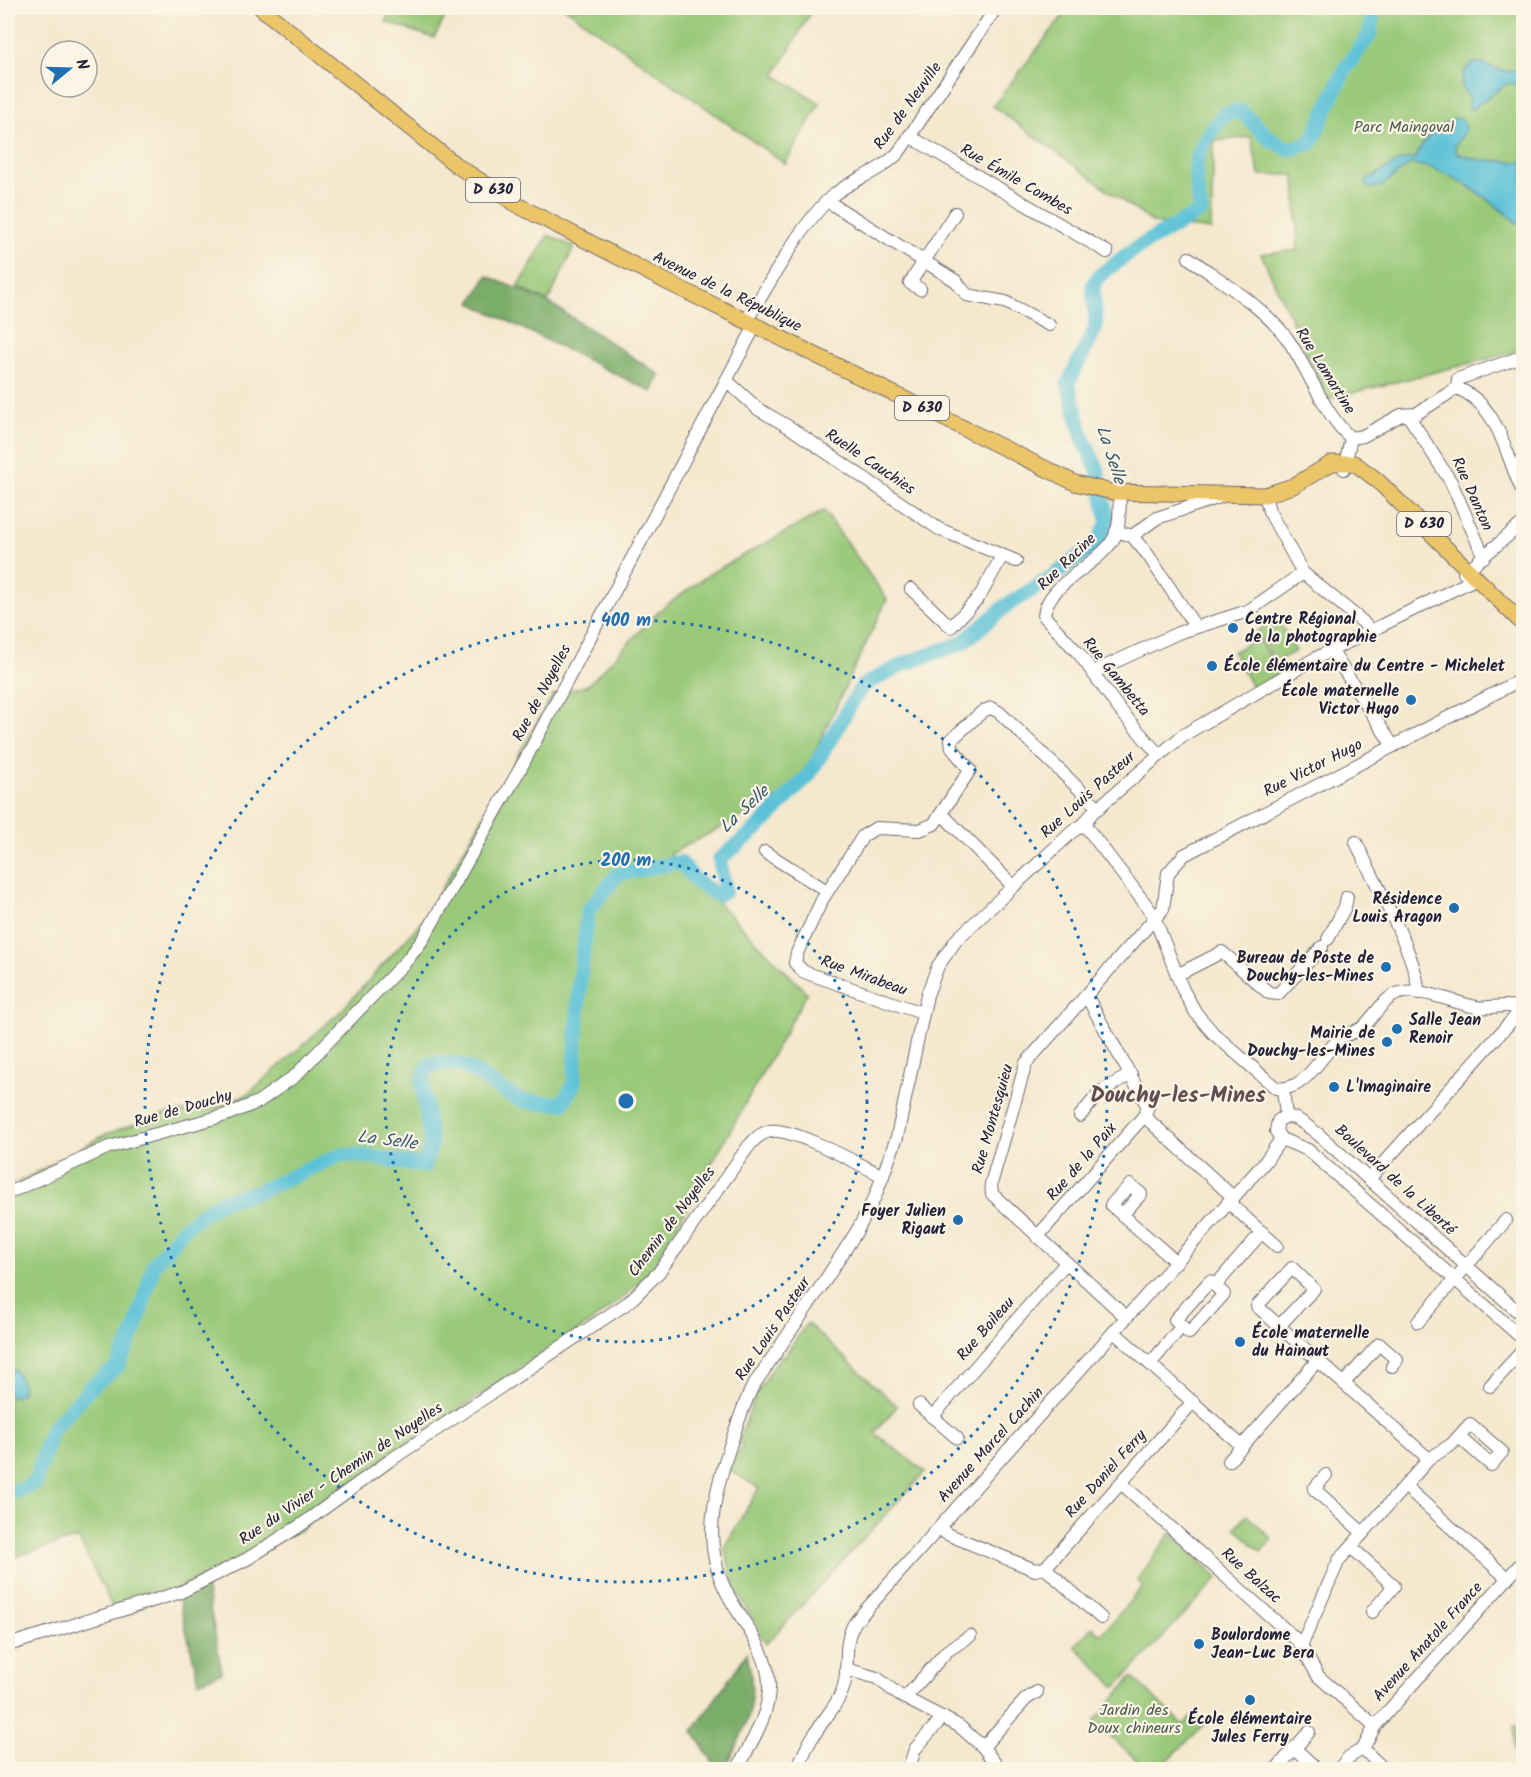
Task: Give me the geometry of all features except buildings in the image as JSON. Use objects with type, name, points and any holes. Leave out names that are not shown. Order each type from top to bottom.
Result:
[{"type":"main road","name":"Avenue de la République","points":[[261,8],[456,165],[547,222],[1090,488],[1116,492],[1265,495],[1280,492],[1332,464],[1344,465]]},
{"type":"main road","name":"D 630","points":[[1344,465],[1358,465],[1372,475],[1470,575],[1524,635]]},
{"type":"main road","name":"D 630","points":[[1470,575],[1524,625]]},
{"type":"street","name":"Rue de Neuville","points":[[751,323],[811,221],[827,201],[840,190],[882,168],[899,152],[996,8]]},
{"type":"street","name":"Rue Émile Combes","points":[[909,136],[1107,252]]},
{"type":"street","points":[[827,201],[959,283],[967,296],[1008,303],[1049,325]]},
{"type":"street","points":[[920,289],[910,283],[955,213]]},
{"type":"street","name":"Rue Lamartine","points":[[1189,258],[1275,324],[1293,348],[1340,427],[1351,438],[1344,465]]},
{"type":"street","name":"Rue de Noyelles","points":[[346,1024],[408,959],[423,939],[530,752],[727,381],[751,323]]},
{"type":"street","points":[[1457,388],[1458,379],[1524,356]]},
{"type":"street","name":"Ruelle Cauchies","points":[[727,381],[758,409],[789,427],[939,529],[1016,561]]},
{"type":"street","points":[[1351,438],[1363,435],[1401,415],[1420,412],[1457,388]]},
{"type":"street","points":[[1457,388],[1480,404],[1492,418],[1524,494]]},
{"type":"street","name":"Rue Danton","points":[[1408,415],[1451,482],[1484,557]]},
{"type":"street","name":"Rue Racine","points":[[1046,621],[1044,610],[1055,593],[1107,547],[1116,531],[1116,492]]},
{"type":"street","name":"Avenue de la République","points":[[1132,536],[1161,516],[1197,507],[1226,495]]},
{"type":"street","points":[[1265,495],[1269,511],[1303,573],[1363,622],[1370,631]]},
{"type":"street","name":"Rue Louis Pasteur","points":[[737,1770],[765,1710],[769,1677],[762,1653],[728,1596],[716,1566],[711,1530],[715,1493],[750,1392],[857,1231],[883,1176],[897,1137],[922,1013],[932,980],[945,955],[973,922],[1012,885],[1159,755],[1198,726],[1331,650],[1470,575],[1484,557],[1524,522]]},
{"type":"street","points":[[1116,531],[1132,536],[1148,555],[1195,626]]},
{"type":"street","points":[[911,589],[951,627],[980,596],[1002,556]]},
{"type":"street","points":[[1093,672],[1195,626],[1252,609],[1303,573]]},
{"type":"street","name":"Rue Gambetta","points":[[1046,621],[1093,672],[1119,709],[1159,755]]},
{"type":"street","points":[[1331,650],[1393,746]]},
{"type":"street","name":"Rue Victor Hugo","points":[[1155,918],[1166,903],[1168,873],[1188,852],[1524,678]]},
{"type":"street","points":[[765,852],[827,891],[855,846],[869,831],[880,828],[923,829],[934,824],[943,815],[970,770],[950,743],[983,711],[991,708],[996,710],[1099,808]]},
{"type":"street","points":[[943,815],[1012,885]]},
{"type":"street","points":[[1083,824],[1155,918],[1189,1003],[1209,1029],[1273,1087],[1283,1089],[1302,1081],[1341,1038],[1361,1029],[1390,998],[1406,992],[1476,1007],[1512,1006],[1522,1009],[1369,1179]]},
{"type":"street","points":[[1356,842],[1418,981],[1418,993]]},
{"type":"street","name":"Rue Mirabeau","points":[[827,891],[797,953],[796,966],[804,972],[899,1007],[922,1013]]},
{"type":"street","points":[[1177,975],[1222,952],[1269,993],[1278,994],[1325,943],[1345,907],[1347,897]]},
{"type":"street","name":"Rue Montesquieu","points":[[1126,1317],[995,1200],[991,1184],[1024,1066],[1155,918]]},
{"type":"street","points":[[1086,995],[1146,1101],[1148,1107],[1144,1116],[1277,1246]]},
{"type":"street","name":"Rue de Douchy","points":[[8,1193],[109,1147],[251,1106],[295,1076],[346,1024]]},
{"type":"street","name":"Rue de la Paix","points":[[1080,1116],[1100,1092],[1131,1074]]},
{"type":"street","points":[[1283,1089],[1286,1116]]},
{"type":"street","name":"Rue de la Paix","points":[[1037,1238],[1144,1116]]},
{"type":"street","points":[[1286,1116],[1294,1117],[1300,1122],[1301,1133],[1286,1140],[1276,1127],[1279,1120],[1286,1116]]},
{"type":"street","name":"Boulevard de la Liberté","points":[[1300,1122],[1318,1134],[1524,1317]]},
{"type":"street","name":"Chemin de Noyelles","points":[[608,1318],[635,1297],[654,1278],[755,1138],[774,1130],[795,1135],[883,1176]]},
{"type":"street","name":"Boulevard de la Liberté","points":[[1286,1140],[1308,1149],[1524,1340]]},
{"type":"street","name":"Avenue Marcel Cachin","points":[[797,1770],[818,1729],[832,1712],[842,1693],[848,1638],[853,1624],[1286,1140]]},
{"type":"street","points":[[1122,1215],[1176,1262]]},
{"type":"street","points":[[1418,1322],[1506,1220]]},
{"type":"street","points":[[1215,1286],[1262,1233]]},
{"type":"street","name":"Rue Boileau","points":[[932,1417],[1066,1263]]},
{"type":"street","points":[[1280,1326],[1314,1288],[1292,1268],[1257,1306],[1429,1459]]},
{"type":"street","points":[[1210,1281],[1224,1294],[1189,1333],[1182,1326],[1175,1320],[1210,1281]]},
{"type":"street","name":"Rue du Vivier - Chemin de Noyelles","points":[[8,1645],[154,1601],[211,1578],[295,1530],[389,1461],[608,1318]]},
{"type":"street","points":[[1150,1364],[1182,1326]]},
{"type":"street","points":[[1114,1332],[1242,1446]]},
{"type":"street","points":[[1344,1383],[1379,1344],[1397,1360],[1392,1366]]},
{"type":"street","points":[[1491,1386],[1524,1349]]},
{"type":"street","points":[[1229,1461],[1318,1360]]},
{"type":"street","name":"Rue Daniel Ferry","points":[[1045,1568],[1193,1402]]},
{"type":"street","points":[[919,1405],[957,1438]]},
{"type":"street","points":[[1302,1644],[1336,1563],[1429,1459],[1459,1437]]},
{"type":"street","points":[[1326,1475],[1314,1489],[1363,1533]]},
{"type":"street","name":"Rue Balzac","points":[[1121,1483],[1302,1644],[1318,1676],[1375,1726]]},
{"type":"street","points":[[1405,1486],[1507,1578]]},
{"type":"street","points":[[939,1527],[947,1534],[1035,1570],[1045,1568],[1101,1618]]},
{"type":"street","points":[[1351,1547],[1394,1586],[1372,1612]]},
{"type":"street","name":"Avenue Anatole France","points":[[1338,1770],[1349,1757],[1363,1749],[1375,1726],[1524,1560]]},
{"type":"street","points":[[905,1698],[947,1651],[970,1636]]},
{"type":"street","points":[[846,1669],[877,1678],[905,1698],[963,1729],[983,1747],[1000,1770]]},
{"type":"street","points":[[983,1747],[1026,1699],[1037,1692]]},
{"type":"street","points":[[909,1768],[915,1749],[943,1717]]},
{"type":"street","points":[[1278,1767],[1309,1732]]},
{"type":"street","points":[[1294,1749],[1318,1770]]},
{"type":"street","points":[[1363,1749],[1385,1770]]},
{"type":"green space","points":[[390,8],[450,8],[434,38],[386,22]]},
{"type":"green space","points":[[565,8],[804,8],[811,12],[775,75],[820,103],[785,164]]},
{"type":"green space","name":"Parc Maingoval","points":[[1069,8],[1523,8],[1523,350],[1328,399],[1261,254],[1298,250],[1295,175],[1259,175],[1251,137],[1214,141],[1211,230],[1153,223],[993,106]]},
{"type":"green space","points":[[548,235],[574,247],[548,302],[518,287]]},
{"type":"green space","points":[[487,276],[548,302],[660,375],[652,392],[471,303]]},
{"type":"green space","points":[[824,511],[887,599],[798,787],[670,854],[807,993],[654,1267],[623,1298],[587,1325],[384,1459],[302,1529],[118,1618],[78,1538],[8,1559],[8,1199],[11,1197],[8,1188],[106,1134],[167,1113],[210,1109],[248,1094],[341,1011],[424,919],[553,695],[588,685],[660,610],[711,573]]},
{"type":"green space","points":[[1278,619],[1296,651],[1275,662],[1257,631]]},
{"type":"green space","points":[[1258,637],[1280,677],[1254,691],[1233,652]]},
{"type":"green space","points":[[807,1323],[897,1406],[875,1433],[925,1472],[766,1644],[736,1590],[724,1547],[759,1488],[729,1470],[742,1445],[739,1441],[755,1396],[781,1355],[784,1357]]},
{"type":"green space","points":[[1247,1515],[1272,1539],[1261,1552],[1235,1528]]},
{"type":"green space","points":[[1171,1533],[1218,1578],[1116,1687],[1075,1646],[1093,1627],[1101,1635],[1143,1586],[1137,1580]]},
{"type":"green space","points":[[206,1586],[222,1672],[199,1682],[178,1597]]},
{"type":"green space","points":[[747,1653],[752,1688],[749,1714],[725,1769],[717,1769],[693,1731]]},
{"type":"green space","name":"Jardin des Doux chineurs","points":[[1132,1677],[1184,1725],[1194,1714],[1205,1724],[1159,1769],[1147,1769],[1094,1722]]},
{"type":"green space","points":[[1514,1727],[1523,1727],[1523,1769],[1515,1769]]},
{"type":"water","points":[[1473,63],[1481,63],[1502,71],[1523,70],[1523,83],[1506,84],[1472,109],[1468,107],[1469,97],[1461,87],[1464,71]]},
{"type":"water","points":[[1459,118],[1464,121],[1465,131],[1455,146],[1456,153],[1479,160],[1523,162],[1523,228],[1471,188],[1440,171],[1425,166],[1410,164],[1382,186],[1370,189],[1366,185],[1367,180],[1399,161],[1416,158],[1422,146],[1439,127],[1452,119]]},
{"type":"water","points":[[8,1363],[19,1376],[22,1384],[22,1393],[16,1396],[8,1395]]},
{"type":"waterway","name":"La Selle","points":[[8,1492],[22,1490],[35,1483],[51,1430],[94,1384],[117,1367],[135,1330],[154,1264],[185,1227],[219,1202],[257,1192],[340,1155],[364,1156],[424,1166],[431,1145],[422,1081],[429,1065],[456,1064],[467,1068],[509,1095],[521,1100],[536,1103],[563,1103],[574,1084],[580,979],[588,911],[618,874],[680,862],[697,882],[717,895],[725,891],[720,859],[758,828],[809,775],[862,686],[904,664],[962,643],[1007,605],[1048,580],[1098,543],[1108,522],[1097,468],[1083,438],[1068,383],[1096,327],[1093,284],[1100,275],[1133,250],[1201,211],[1196,181],[1197,159],[1206,139],[1224,114],[1241,111],[1271,140],[1289,149],[1311,143],[1345,69],[1369,36],[1374,8]]},
{"type":"place","name":"Centre Régional de la photographie","points":[[1233,628]]},
{"type":"place","name":"École élémentaire du Centre - Michelet","points":[[1212,666]]},
{"type":"place","name":"École maternelle Victor Hugo","points":[[1411,700]]},
{"type":"place","name":"Résidence Louis Aragon","points":[[1454,908]]},
{"type":"place","name":"Bureau de Poste de Douchy-les-Mines","points":[[1386,967]]},
{"type":"place","name":"Salle Jean Renoir","points":[[1397,1029]]},
{"type":"place","name":"Mairie de Douchy-les-Mines","points":[[1387,1042]]},
{"type":"place","name":"L'Imaginaire","points":[[1334,1087]]},
{"type":"place","name":"Foyer Julien Rigaut","points":[[958,1220]]},
{"type":"place","name":"École maternelle du Hainaut","points":[[1240,1342]]},
{"type":"place","name":"Boulordome Jean-Luc Bera","points":[[1199,1644]]},
{"type":"place","name":"École élémentaire Jules Ferry","points":[[1250,1700]]},
{"type":"district","name":"Douchy-les-Mines","points":[[1178,1096]]}]
